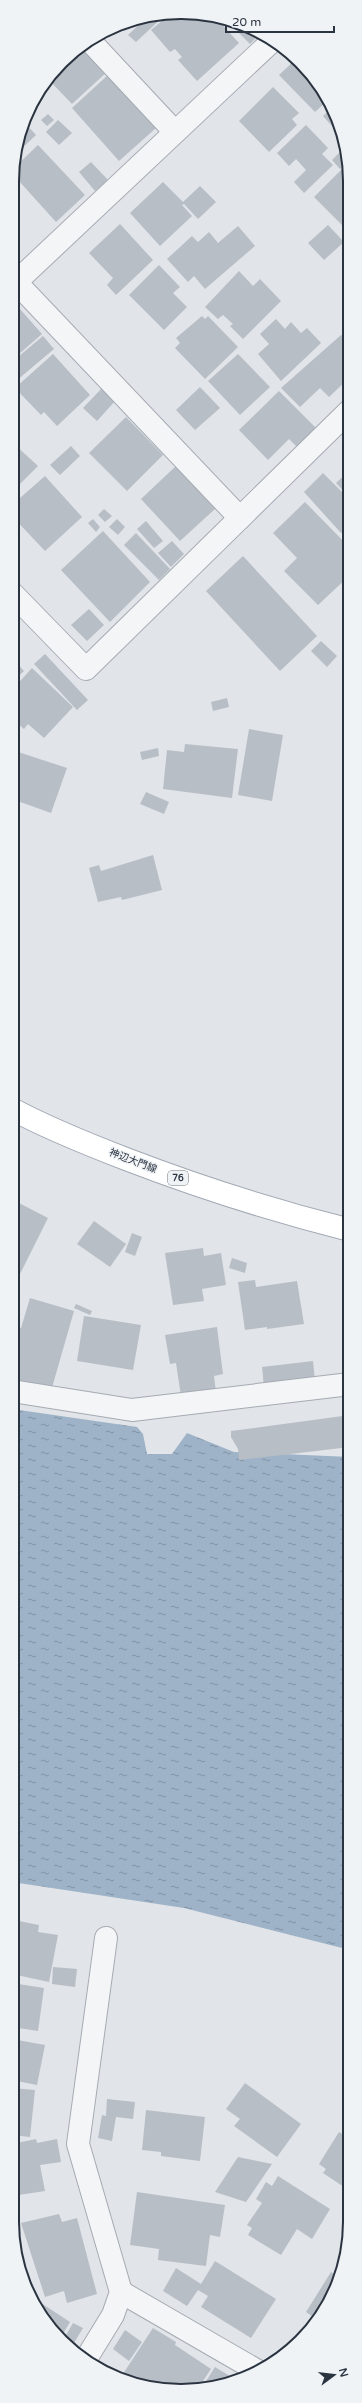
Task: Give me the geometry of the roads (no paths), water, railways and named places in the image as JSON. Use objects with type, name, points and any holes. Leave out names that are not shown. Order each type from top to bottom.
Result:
[{"type":"main road","name":"神辺大門線","points":[[19,1113],[48,1129],[153,1169],[278,1212],[343,1228]]},
{"type":"street","points":[[93,45],[175,132]]},
{"type":"street","points":[[19,275],[268,45]]},
{"type":"street","points":[[19,285],[240,518]]},
{"type":"street","points":[[19,600],[86,669],[343,417]]},
{"type":"street","points":[[19,1392],[132,1410],[343,1385]]},
{"type":"street","points":[[88,2355],[113,2315],[121,2292],[78,2144],[106,1938]]},
{"type":"street","points":[[121,2292],[252,2368]]},
{"type":"water","points":[[19,1410],[137,1427],[143,1434],[147,1454],[172,1454],[187,1433],[234,1452],[343,1457],[343,1948],[184,1908],[19,1883]]}]
